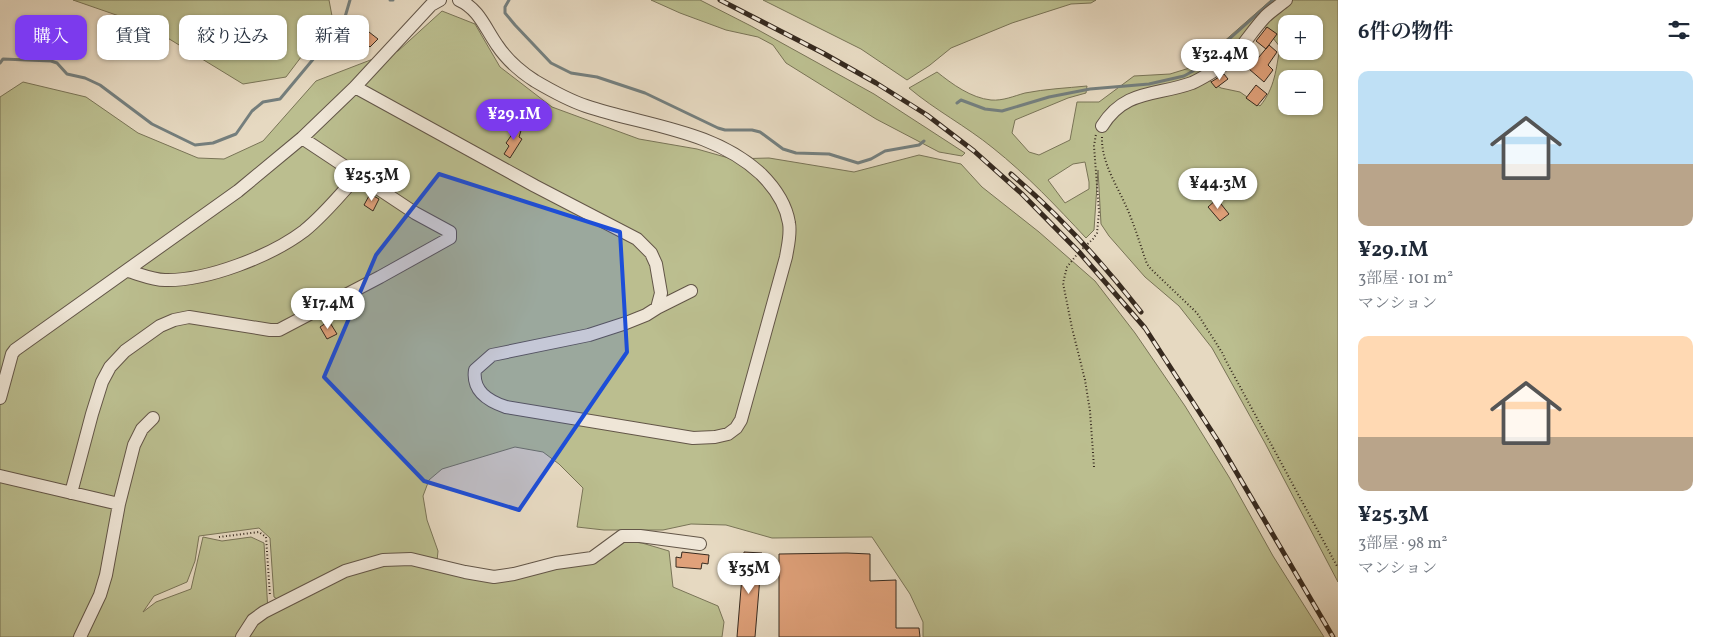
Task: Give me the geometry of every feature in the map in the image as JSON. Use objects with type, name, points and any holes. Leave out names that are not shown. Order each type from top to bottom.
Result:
[{"type":"lane","points":[[0,398],[12,354],[15,350],[238,191],[302,138],[355,87],[431,5],[440,0]]},
{"type":"lane","points":[[459,0],[477,14],[496,45],[513,65],[533,80],[559,95],[586,106],[697,137],[728,150],[747,161],[772,185],[783,204],[789,222],[790,238],[743,410],[736,428],[728,434],[715,438],[679,436],[506,407],[490,401],[476,387],[475,370],[492,355],[589,335],[646,315],[692,291]]},
{"type":"lane","points":[[1102,126],[1108,116],[1123,102],[1142,95],[1193,82],[1221,67],[1238,51],[1266,16],[1286,0]]},
{"type":"lane","points":[[355,87],[535,186],[637,239],[651,253],[656,264],[661,293],[657,308]]},
{"type":"lane","points":[[71,493],[102,382],[110,367],[125,351],[160,326],[174,320],[189,317],[279,330],[450,238],[450,232],[357,176],[302,138]]},
{"type":"lane","points":[[128,271],[162,280],[180,280],[246,262],[285,244],[304,230],[328,208],[357,176]]},
{"type":"lane","points":[[80,637],[104,581],[119,504],[134,445],[142,429],[153,418]]},
{"type":"lane","points":[[0,476],[119,504]]},
{"type":"lane","points":[[242,637],[253,620],[264,612],[345,571],[383,560],[411,559],[465,572],[494,576],[514,574],[556,563],[592,558],[622,536],[640,536],[700,544]]},
{"type":"path","points":[[1094,466],[1090,411],[1085,380],[1063,283],[1067,267],[1079,252],[1093,240],[1097,233],[1099,212],[1094,146],[1096,134],[1102,126]]},
{"type":"path","points":[[1102,126],[1102,147],[1105,161],[1129,213],[1147,264],[1197,313],[1223,354],[1338,568]]},
{"type":"path","points":[[219,537],[259,532],[266,537],[272,608]]},
{"type":"highlighted area","points":[[439,174],[620,232],[627,352],[519,510],[424,481],[324,377],[376,255]]},
{"type":"green space","points":[[73,0],[329,0],[332,15],[297,15],[297,60],[299,60],[286,77],[243,84],[204,60],[287,60],[287,15],[179,15],[179,45],[169,39],[169,15],[116,15]]},
{"type":"green space","points":[[651,0],[700,0],[874,94],[965,153],[962,156],[939,152],[876,119],[786,63],[773,45],[758,37],[726,30]]},
{"type":"green space","points":[[763,0],[1096,0],[1091,3],[1071,4],[1012,23],[951,48],[907,80],[861,49]]},
{"type":"green space","points":[[1271,0],[1280,0],[1207,79],[1221,88],[1240,92],[1260,106],[1272,85],[1278,59],[1323,60],[1323,15],[1278,15],[1278,44],[1262,24],[1288,0],[1338,0],[1338,582],[1265,443],[1212,348],[1179,306],[1145,277],[1109,236],[1101,224],[1098,170],[1094,230],[1086,238],[1006,158],[909,88],[937,72],[955,86],[976,96],[991,100],[1004,99],[1040,90],[1087,86],[1086,93],[1068,98],[1015,120],[1012,133],[1029,152],[1039,155],[1070,140],[1077,102],[1099,102],[1134,76],[1170,74],[1196,66]],"holes":[[[1085,162],[1089,189],[1065,203],[1048,180],[1073,164]]]},
{"type":"green space","points":[[442,11],[475,24],[500,67],[552,107],[639,139],[697,149],[732,159],[769,158],[854,172],[919,155],[961,164],[982,187],[1039,232],[1095,281],[1135,333],[1185,406],[1229,477],[1273,556],[1324,637],[923,637],[923,622],[910,594],[872,537],[772,538],[726,525],[691,524],[663,530],[604,530],[577,527],[583,488],[559,464],[543,452],[515,447],[442,469],[429,480],[423,496],[427,520],[438,551],[437,561],[390,558],[279,600],[274,597],[270,538],[259,528],[199,536],[195,561],[187,582],[154,596],[143,612],[156,602],[191,589],[203,537],[222,541],[251,537],[264,543],[268,612],[350,575],[386,565],[414,564],[511,580],[625,541],[642,543],[669,551],[673,587],[718,606],[724,622],[722,637],[0,637],[0,97],[23,82],[86,97],[138,133],[198,158],[224,159],[263,141],[316,81],[398,51]]},
{"type":"building","points":[[1267,27],[1277,34],[1266,49],[1256,41]]},
{"type":"building","points":[[369,32],[378,39],[369,46]]},
{"type":"building","points":[[1269,45],[1277,52],[1268,65],[1273,70],[1264,82],[1249,69]]},
{"type":"building","points":[[1224,74],[1228,79],[1216,88],[1211,82]]},
{"type":"building","points":[[1256,85],[1267,94],[1257,106],[1246,98]]},
{"type":"building","points":[[522,120],[524,121],[519,137],[522,139],[510,158],[504,154],[509,146],[506,143]]},
{"type":"building","points":[[370,194],[379,199],[373,211],[364,205]]},
{"type":"building","points":[[1217,199],[1229,214],[1220,221],[1208,207]]},
{"type":"building","points":[[329,321],[337,334],[327,339],[320,327]]},
{"type":"building","points":[[682,552],[709,555],[708,564],[702,563],[701,569],[676,567],[676,557],[681,558]]},
{"type":"building","points":[[744,552],[762,553],[755,637],[737,637]]},
{"type":"building","points":[[779,554],[870,554],[870,581],[896,580],[896,628],[919,628],[920,637],[779,637]]},
{"type":"waterway","points":[[0,63],[3,59],[51,61],[57,63],[67,74],[85,78],[100,85],[152,124],[195,145],[213,143],[236,134],[252,111],[263,102],[280,99],[340,27],[350,0]]},
{"type":"waterway","points":[[509,0],[505,7],[505,13],[551,63],[571,73],[597,77],[645,93],[718,128],[725,130],[752,130],[760,132],[783,149],[796,153],[829,154],[858,163],[871,159],[885,151],[919,145],[924,141]]},
{"type":"waterway","points":[[957,103],[961,100],[985,109],[1002,111],[1049,97],[1090,89],[1149,84],[1184,76],[1193,71],[1273,0]]},
{"type":"railway","points":[[720,0],[823,53],[927,115],[974,151],[1021,193],[1079,252],[1145,328],[1218,441],[1333,637]]},
{"type":"railway","points":[[1011,174],[1079,240],[1141,312]]}]
